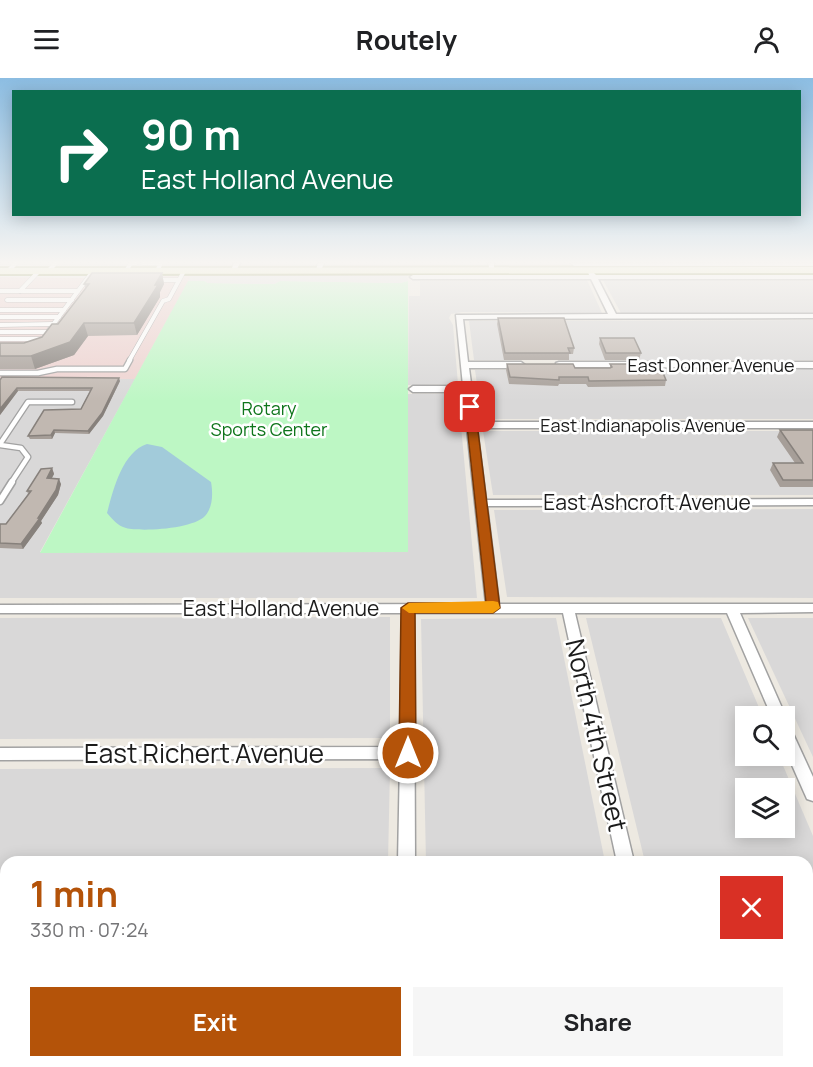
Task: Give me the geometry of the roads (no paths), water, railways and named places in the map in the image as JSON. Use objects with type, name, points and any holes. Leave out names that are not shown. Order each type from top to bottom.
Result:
[{"type":"street","points":[[610,309],[613,316]]},
{"type":"street","points":[[493,608],[459,317],[813,316]]},
{"type":"street","points":[[465,365],[525,365]]},
{"type":"street","name":"East Donner Avenue","points":[[549,365],[813,365]]},
{"type":"street","points":[[413,389],[468,389]]},
{"type":"street","name":"East Indianapolis Avenue","points":[[472,425],[813,425]]},
{"type":"street","name":"East Ashcroft Avenue","points":[[482,502],[813,502]]},
{"type":"street","points":[[407,856],[408,608]]},
{"type":"street","name":"North 4th Street","points":[[568,608],[625,856]]},
{"type":"street","points":[[731,608],[774,706]]},
{"type":"street","name":"East Holland Avenue","points":[[0,609],[813,608]]},
{"type":"street","name":"East Richert Avenue","points":[[0,754],[408,753]]},
{"type":"street","points":[[795,754],[813,794]]},
{"type":"lane","points":[[10,309],[64,310]]},
{"type":"lane","points":[[0,373],[38,373],[57,369],[125,369],[158,309]]},
{"type":"lane","points":[[38,346],[64,310]]},
{"type":"lane","points":[[0,317],[59,317]]},
{"type":"lane","points":[[0,325],[53,324]]},
{"type":"lane","points":[[0,332],[48,332]]},
{"type":"lane","points":[[0,339],[42,339]]},
{"type":"lane","points":[[0,501],[28,458],[26,452],[21,448],[0,445],[28,402],[72,402]]},
{"type":"water","points":[[147,444],[162,447],[211,482],[212,500],[205,516],[179,527],[143,530],[123,527],[107,513],[125,464],[138,448]]},
{"type":"park label","name":"Rotary Sports Center","points":[[269,418]]}]
